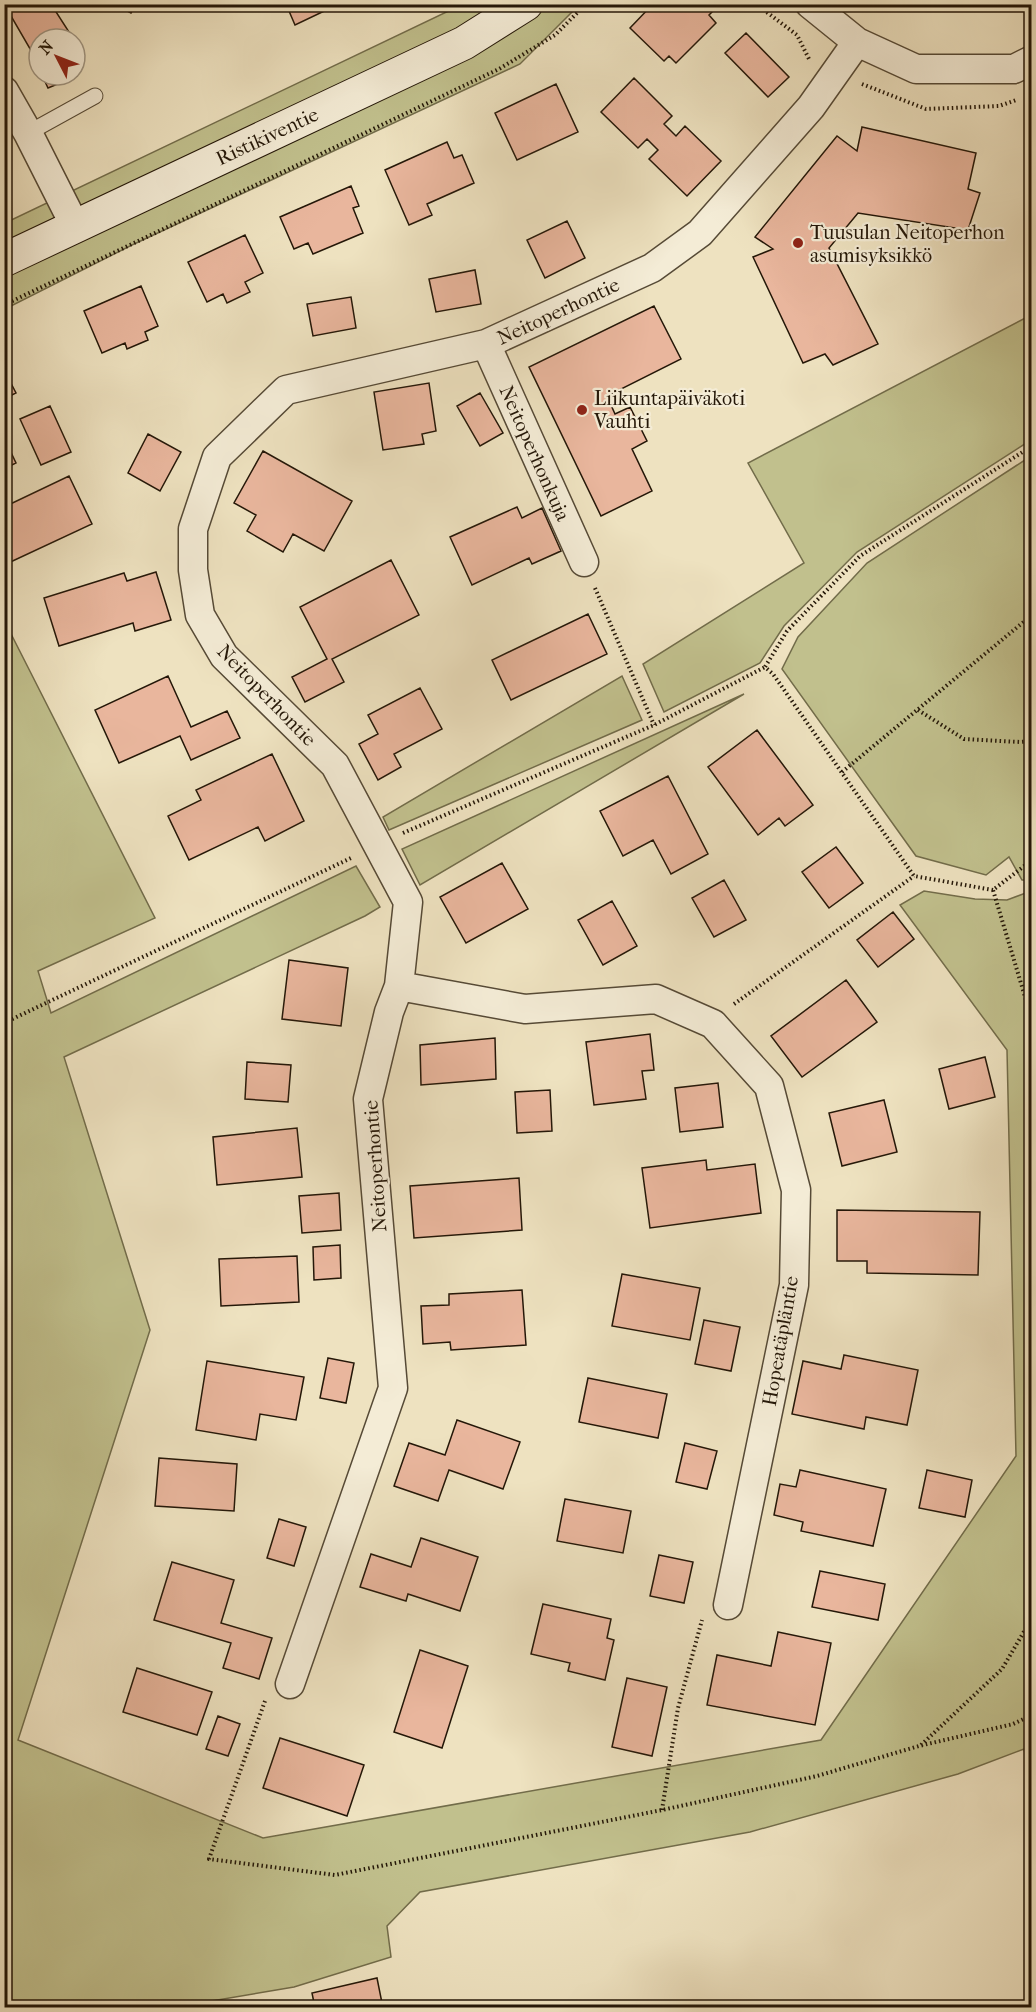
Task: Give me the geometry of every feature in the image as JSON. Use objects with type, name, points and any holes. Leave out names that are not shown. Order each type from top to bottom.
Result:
[{"type":"street","name":"Ristikiventie","points":[[4,260],[464,43],[526,4]]},
{"type":"street","points":[[810,4],[857,42],[916,69],[1014,69],[1032,60]]},
{"type":"street","name":"Neitoperhontie","points":[[290,1684],[393,1388],[368,1099],[389,1012],[399,986],[408,903],[335,765],[224,656],[200,615],[193,570],[193,529],[217,457],[286,390],[486,344],[652,268],[700,233],[810,107],[857,42]]},
{"type":"street","points":[[4,92],[28,133],[75,226]]},
{"type":"street","name":"Neitoperhonkuja","points":[[486,344],[584,562]]},
{"type":"street","name":"Hopeatäpläntie","points":[[399,986],[525,1009],[656,999],[713,1024],[769,1086],[796,1190],[794,1284],[728,1605]]},
{"type":"lane","points":[[28,133],[95,96]]},
{"type":"path","points":[[4,305],[499,69],[555,35],[586,4]]},
{"type":"path","points":[[806,69],[809,60]]},
{"type":"path","points":[[4,1023],[377,844],[654,725],[765,668],[787,631],[860,556],[1032,446]]},
{"type":"path","points":[[584,562],[654,725]]},
{"type":"path","points":[[843,772],[1032,615]]},
{"type":"path","points":[[765,668],[773,674],[914,876]]},
{"type":"path","points":[[917,709],[964,739],[1032,741]]},
{"type":"path","points":[[713,1024],[722,1013],[914,876],[993,890],[1032,860]]},
{"type":"path","points":[[993,890],[1032,1020]]},
{"type":"path","points":[[662,1810],[678,1708],[707,1602],[728,1605]]},
{"type":"path","points":[[919,1746],[1002,1669],[1032,1618]]},
{"type":"path","points":[[290,1684],[273,1680],[209,1859],[335,1875],[662,1810],[817,1776],[919,1746],[1013,1724],[1032,1715]]},
{"type":"shaded area","points":[[461,5],[579,5],[520,64],[132,245],[5,309],[5,223]]},
{"type":"shaded area","points":[[1031,315],[1031,440],[857,552],[784,626],[760,663],[664,712],[643,664],[804,563],[748,463]]},
{"type":"shaded area","points":[[1031,456],[1032,880],[1022,880],[1009,857],[986,875],[916,856],[782,669],[798,637],[867,563]]},
{"type":"shaded area","points":[[4,620],[155,918],[38,971],[51,1013],[356,866],[380,907],[64,1057],[150,1330],[18,1740],[263,1838],[821,1740],[1016,1456],[1007,1050],[900,905],[924,891],[975,899],[1007,900],[1031,891],[1031,1782],[1024,1749],[958,1774],[750,1832],[420,1892],[387,1926],[391,1957],[294,1987],[176,2007],[5,2007]]},
{"type":"shaded area","points":[[622,676],[642,720],[389,830],[383,817]]},
{"type":"shaded area","points":[[744,694],[420,885],[402,849]]},
{"type":"building","points":[[4,4],[51,4],[66,27],[27,27],[27,44]]},
{"type":"building","points":[[114,4],[136,4],[131,13]]},
{"type":"building","points":[[286,4],[339,4],[295,25]]},
{"type":"building","points":[[653,4],[706,4],[713,11],[709,15],[716,23],[676,63],[669,56],[664,61],[630,28]]},
{"type":"building","points":[[746,33],[789,77],[768,97],[725,53]]},
{"type":"building","points":[[634,78],[672,116],[664,124],[676,136],[685,126],[721,161],[687,196],[649,159],[658,150],[647,139],[638,148],[601,112]]},
{"type":"building","points":[[556,84],[578,132],[517,160],[495,113]]},
{"type":"building","name":"Tuusulan Neitoperhon asumisyksikkö","points":[[862,127],[976,153],[968,189],[980,193],[968,230],[858,213],[829,248],[878,344],[833,365],[825,354],[803,363],[753,257],[773,249],[755,237],[837,136],[857,151]]},
{"type":"building","points":[[447,142],[454,158],[462,155],[474,183],[427,204],[432,215],[409,225],[385,170]]},
{"type":"building","points":[[351,186],[359,206],[353,208],[363,233],[313,254],[308,243],[294,249],[280,217]]},
{"type":"building","points":[[567,221],[585,258],[545,278],[527,240]]},
{"type":"building","points":[[245,235],[263,273],[245,282],[250,292],[227,303],[223,294],[207,302],[188,262]]},
{"type":"building","points":[[475,270],[481,304],[436,312],[429,279]]},
{"type":"building","points":[[141,286],[158,326],[145,332],[148,340],[127,349],[125,343],[102,353],[84,311]]},
{"type":"building","points":[[351,297],[356,328],[313,336],[307,304]]},
{"type":"building","name":"Liikuntapäiväkoti Vauhti","points":[[654,306],[681,359],[607,396],[615,414],[630,407],[647,441],[632,449],[652,491],[601,516],[529,367]]},
{"type":"building","points":[[4,370],[16,393],[4,399]]},
{"type":"building","points":[[429,383],[436,431],[422,434],[424,444],[383,450],[374,392]]},
{"type":"building","points":[[480,393],[503,433],[480,446],[457,406]]},
{"type":"building","points":[[50,406],[71,452],[41,465],[20,419]]},
{"type":"building","points":[[148,434],[181,452],[160,491],[128,473]]},
{"type":"building","points":[[6,442],[16,463],[4,469],[4,443]]},
{"type":"building","points":[[263,451],[352,501],[324,551],[293,534],[283,552],[247,531],[256,515],[234,503]]},
{"type":"building","points":[[69,476],[92,524],[4,565],[4,507]]},
{"type":"building","points":[[517,507],[522,518],[542,508],[561,551],[532,564],[529,558],[472,585],[450,537]]},
{"type":"building","points":[[391,560],[419,615],[332,659],[344,682],[305,702],[292,677],[327,659],[300,607]]},
{"type":"building","points":[[156,572],[171,620],[135,631],[133,623],[59,646],[44,598],[124,573],[127,581]]},
{"type":"building","points":[[588,614],[607,654],[511,700],[492,660]]},
{"type":"building","points":[[168,676],[191,727],[227,711],[240,738],[191,760],[180,736],[119,763],[95,710]]},
{"type":"building","points":[[420,688],[442,729],[394,754],[401,767],[378,780],[359,744],[378,734],[368,715]]},
{"type":"building","points":[[757,730],[813,805],[785,826],[779,818],[758,835],[708,767]]},
{"type":"building","points":[[272,754],[304,821],[265,841],[258,827],[189,860],[168,816],[201,800],[196,790]]},
{"type":"building","points":[[668,776],[708,854],[671,874],[653,840],[623,856],[600,811]]},
{"type":"building","points":[[836,847],[863,883],[829,908],[802,872]]},
{"type":"building","points":[[502,863],[528,909],[466,943],[440,897]]},
{"type":"building","points":[[724,880],[746,920],[714,937],[692,898]]},
{"type":"building","points":[[612,901],[637,946],[603,965],[578,920]]},
{"type":"building","points":[[893,912],[914,939],[878,967],[857,940]]},
{"type":"building","points":[[289,960],[348,968],[341,1026],[282,1019]]},
{"type":"building","points":[[846,980],[877,1022],[802,1077],[771,1036]]},
{"type":"building","points":[[650,1034],[654,1070],[642,1071],[646,1099],[594,1105],[586,1042]]},
{"type":"building","points":[[495,1038],[496,1079],[421,1085],[420,1045]]},
{"type":"building","points":[[985,1057],[995,1097],[949,1109],[939,1069]]},
{"type":"building","points":[[247,1062],[291,1065],[288,1102],[245,1099]]},
{"type":"building","points":[[718,1083],[723,1127],[680,1132],[675,1088]]},
{"type":"building","points":[[550,1090],[552,1131],[517,1133],[515,1092]]},
{"type":"building","points":[[884,1100],[897,1152],[842,1166],[829,1113]]},
{"type":"building","points":[[297,1128],[302,1177],[217,1185],[213,1137]]},
{"type":"building","points":[[706,1160],[707,1170],[755,1164],[761,1213],[650,1228],[642,1168]]},
{"type":"building","points":[[519,1178],[522,1230],[414,1238],[410,1186]]},
{"type":"building","points":[[339,1193],[341,1230],[302,1233],[299,1196]]},
{"type":"building","points":[[837,1210],[980,1212],[978,1275],[867,1273],[867,1261],[837,1261]]},
{"type":"building","points":[[340,1245],[341,1278],[314,1280],[313,1247]]},
{"type":"building","points":[[297,1256],[299,1302],[221,1306],[219,1259]]},
{"type":"building","points":[[622,1274],[700,1288],[690,1340],[612,1326]]},
{"type":"building","points":[[522,1290],[526,1345],[451,1350],[450,1342],[423,1344],[421,1306],[449,1305],[449,1294]]},
{"type":"building","points":[[704,1320],[740,1327],[731,1371],[695,1364]]},
{"type":"building","points":[[844,1355],[918,1370],[907,1425],[866,1417],[864,1429],[792,1414],[803,1361],[841,1369]]},
{"type":"building","points":[[328,1358],[354,1363],[346,1403],[320,1398]]},
{"type":"building","points":[[207,1361],[304,1377],[296,1420],[260,1414],[256,1440],[196,1430]]},
{"type":"building","points":[[588,1378],[667,1394],[658,1438],[579,1422]]},
{"type":"building","points":[[457,1420],[520,1442],[503,1489],[449,1470],[438,1501],[394,1486],[409,1443],[445,1455]]},
{"type":"building","points":[[685,1443],[717,1451],[707,1489],[676,1482]]},
{"type":"building","points":[[159,1458],[237,1464],[234,1511],[155,1506]]},
{"type":"building","points":[[800,1470],[886,1489],[873,1546],[801,1531],[803,1522],[774,1515],[780,1484],[796,1487]]},
{"type":"building","points":[[927,1470],[972,1480],[965,1517],[919,1508]]},
{"type":"building","points":[[565,1499],[631,1511],[623,1553],[557,1541]]},
{"type":"building","points":[[279,1519],[306,1527],[294,1566],[267,1558]]},
{"type":"building","points":[[421,1538],[478,1557],[460,1611],[408,1594],[406,1601],[360,1587],[371,1554],[411,1567]]},
{"type":"building","points":[[659,1555],[693,1562],[684,1603],[650,1596]]},
{"type":"building","points":[[172,1562],[234,1580],[221,1623],[272,1638],[259,1679],[223,1668],[231,1643],[154,1620]]},
{"type":"building","points":[[820,1571],[885,1584],[878,1620],[812,1607]]},
{"type":"building","points":[[543,1604],[611,1619],[607,1638],[614,1640],[605,1680],[568,1671],[570,1663],[531,1654]]},
{"type":"building","points":[[778,1632],[831,1643],[815,1725],[707,1705],[717,1655],[771,1666]]},
{"type":"building","points":[[420,1650],[468,1666],[442,1748],[394,1732]]},
{"type":"building","points":[[137,1668],[212,1692],[197,1735],[123,1712]]},
{"type":"building","points":[[627,1678],[667,1687],[652,1756],[612,1747]]},
{"type":"building","points":[[218,1716],[240,1724],[228,1756],[206,1749]]},
{"type":"building","points":[[280,1738],[364,1765],[347,1816],[263,1788]]},
{"type":"building","points":[[377,1978],[383,2008],[315,2008],[312,1993]]},
{"type":"place","name":"Tuusulan Neitoperhon asumisyksikkö","points":[[798,243]]},
{"type":"place","name":"Liikuntapäiväkoti Vauhti","points":[[582,410]]}]
